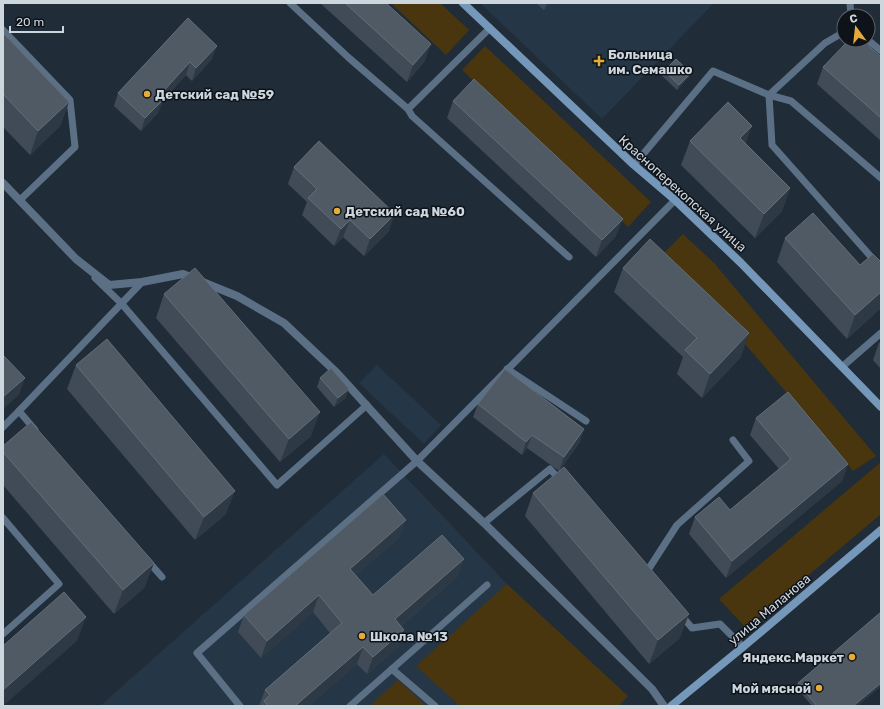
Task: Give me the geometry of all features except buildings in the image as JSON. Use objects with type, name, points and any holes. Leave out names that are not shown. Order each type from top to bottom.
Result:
[{"type":"street","name":"Красноперекопская улица","points":[[463,3],[634,165],[674,200],[741,263],[843,366],[881,407]]},
{"type":"street","points":[[3,183],[76,259],[109,285],[142,282],[183,274],[237,296],[284,323],[337,373],[417,461],[484,523],[652,689],[664,706]]},
{"type":"street","name":"улица Маланова","points":[[671,706],[881,530]]},
{"type":"lane","points":[[290,3],[349,58],[408,109],[412,116],[569,257]]},
{"type":"lane","points":[[408,109],[490,28]]},
{"type":"lane","points":[[3,30],[70,100],[75,147],[20,200]]},
{"type":"lane","points":[[769,95],[825,43],[836,37]]},
{"type":"lane","points":[[634,165],[713,71],[769,95],[790,101],[881,178]]},
{"type":"lane","points":[[769,95],[772,145],[881,268]]},
{"type":"lane","points":[[240,706],[197,653],[417,461],[674,200]]},
{"type":"lane","points":[[76,259],[121,304],[277,485],[367,405]]},
{"type":"lane","points":[[3,427],[142,282]]},
{"type":"lane","points":[[843,366],[881,333]]},
{"type":"lane","points":[[507,369],[586,421]]},
{"type":"lane","points":[[19,411],[39,435]]},
{"type":"lane","points":[[646,573],[677,525],[749,461],[733,440]]},
{"type":"lane","points":[[484,523],[550,469],[566,486]]},
{"type":"lane","points":[[3,518],[59,584],[3,634]]},
{"type":"lane","points":[[141,553],[162,577]]},
{"type":"lane","points":[[641,568],[651,579]]},
{"type":"lane","points":[[350,706],[487,585]]},
{"type":"lane","points":[[676,610],[692,628],[720,624],[743,647]]},
{"type":"lane","points":[[392,669],[435,706]]},
{"type":"shaded area","points":[[391,3],[440,3],[469,30],[446,55]]},
{"type":"shaded area","name":"Больница им. Семашко","points":[[480,3],[714,3],[602,119]]},
{"type":"shaded area","points":[[485,46],[651,202],[628,227],[462,70]]},
{"type":"shaded area","points":[[683,234],[714,263],[876,456],[853,471],[695,285],[664,253]]},
{"type":"shaded area","points":[[377,365],[441,425],[424,444],[359,383]]},
{"type":"shaded area","points":[[384,454],[507,584],[628,696],[619,706],[100,706]]},
{"type":"shaded area","points":[[881,462],[881,514],[746,628],[719,599]]},
{"type":"shaded area","points":[[507,584],[628,696],[619,706],[460,706],[416,666]]},
{"type":"shaded area","points":[[398,680],[426,706],[370,706]]},
{"type":"place","name":"Больница им. Семашко","points":[[599,61]]},
{"type":"place","name":"Детский сад №59","points":[[147,94]]},
{"type":"place","name":"Детский сад №60","points":[[337,211]]},
{"type":"place","name":"Школа №13","points":[[362,636]]},
{"type":"place","name":"Яндекс.Маркет","points":[[852,657]]},
{"type":"place","name":"Мой мясной","points":[[819,688]]}]
